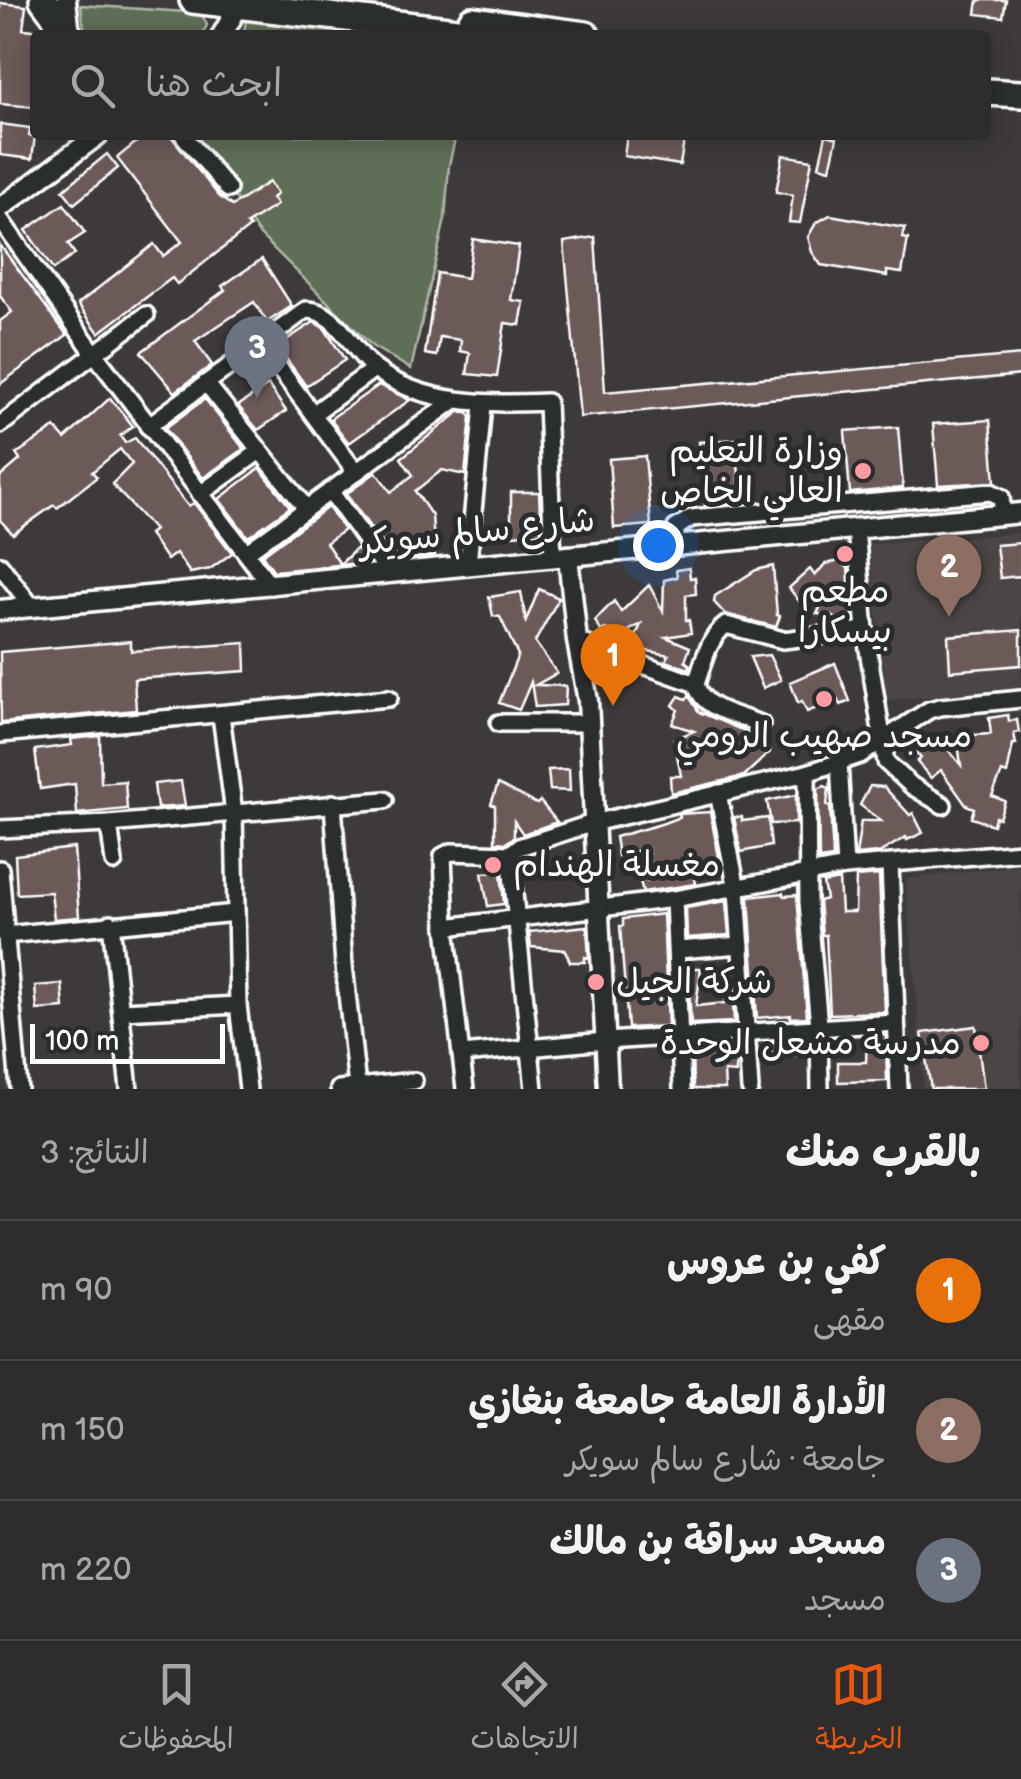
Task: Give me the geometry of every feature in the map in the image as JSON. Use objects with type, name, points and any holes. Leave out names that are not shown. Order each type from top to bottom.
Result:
[{"type":"highway","points":[[43,0],[65,30]]},
{"type":"highway","points":[[192,0],[452,30]]},
{"type":"highway","points":[[317,0],[548,30]]},
{"type":"highway","points":[[991,92],[1021,94]]},
{"type":"highway","points":[[991,107],[1021,108]]},
{"type":"street","points":[[66,0],[69,30]]},
{"type":"street","points":[[225,30],[241,3]]},
{"type":"street","points":[[72,155],[75,140]]},
{"type":"street","points":[[92,140],[2,208],[94,353],[270,586]]},
{"type":"street","points":[[187,140],[228,189]]},
{"type":"street","points":[[148,426],[306,310],[327,316],[374,369],[403,384],[483,405],[547,402],[560,557],[589,723],[608,1089]]},
{"type":"street","points":[[0,425],[146,314]]},
{"type":"street","points":[[261,344],[355,471]]},
{"type":"street","points":[[313,414],[374,369]]},
{"type":"street","points":[[206,383],[306,508]]},
{"type":"street","points":[[247,552],[455,400]]},
{"type":"street","points":[[468,565],[483,405]]},
{"type":"street","points":[[200,494],[260,451]]},
{"type":"street","points":[[330,491],[390,574]]},
{"type":"street","points":[[676,544],[676,528],[691,518],[991,492],[1001,497],[1012,514]]},
{"type":"street","name":"شارع سالم سويكر","points":[[0,610],[1012,514]]},
{"type":"street","points":[[856,529],[865,630],[886,762],[895,773],[943,805]]},
{"type":"street","points":[[0,565],[32,607]]},
{"type":"street","points":[[761,724],[706,703],[699,696],[696,684],[719,630],[726,626],[784,640],[865,630]]},
{"type":"street","points":[[577,641],[696,684]]},
{"type":"street","points":[[0,734],[389,698]]},
{"type":"street","points":[[465,1089],[446,926],[443,856],[451,852],[510,854],[519,847],[593,823],[807,773],[860,755],[940,707],[1021,698]]},
{"type":"street","points":[[221,715],[234,813],[238,1004],[248,1089]]},
{"type":"street","points":[[498,724],[589,723]]},
{"type":"street","points":[[839,762],[845,866]]},
{"type":"street","points":[[807,773],[806,874],[819,1026],[820,1089]]},
{"type":"street","points":[[718,793],[738,889],[750,1089]]},
{"type":"street","points":[[0,829],[109,824],[385,800]]},
{"type":"street","points":[[332,803],[357,1087]]},
{"type":"street","points":[[109,824],[114,862]]},
{"type":"street","points":[[446,926],[674,899],[845,866],[1021,852]]},
{"type":"street","points":[[510,854],[534,1089]]},
{"type":"street","points":[[887,1089],[899,1089],[890,864]]},
{"type":"street","points":[[0,869],[18,1089]]},
{"type":"street","points":[[674,899],[682,1089]]},
{"type":"street","points":[[5,934],[236,913]]},
{"type":"street","points":[[112,923],[129,1089]]},
{"type":"street","points":[[678,950],[741,944]]},
{"type":"street","points":[[122,1011],[238,1004]]},
{"type":"street","points":[[462,1054],[896,1023]]},
{"type":"street","points":[[338,1089],[414,1081]]},
{"type":"shaded area","points":[[1021,533],[1021,689],[887,700],[869,544]]},
{"type":"shaded area","points":[[1021,865],[1021,1089],[924,1089],[906,879]]},
{"type":"green space","points":[[81,5],[201,13],[207,25],[204,30],[84,30]]},
{"type":"green space","points":[[247,17],[341,30],[244,30]]},
{"type":"green space","points":[[198,140],[455,140],[445,219],[411,369],[372,346],[258,233]]},
{"type":"building","points":[[978,0],[1006,0],[1003,17],[976,14]]},
{"type":"building","points":[[0,3],[26,6],[23,29],[35,30],[30,30],[30,107],[0,104]]},
{"type":"building","points":[[0,124],[30,128],[30,140],[34,140],[32,159],[0,155]]},
{"type":"building","points":[[139,140],[174,140],[219,196],[232,206],[269,182],[277,194],[272,198],[277,205],[247,224],[250,227],[177,284],[172,278],[99,333],[78,304],[154,244],[163,256],[182,242],[117,158]]},
{"type":"building","points":[[626,140],[684,140],[680,165],[624,156]]},
{"type":"building","points":[[825,140],[837,140],[830,169],[819,166]]},
{"type":"building","points":[[107,154],[118,168],[74,204],[63,190]]},
{"type":"building","points":[[783,155],[812,160],[800,223],[789,222],[793,195],[776,192]]},
{"type":"building","points":[[64,204],[85,233],[68,244],[75,254],[53,270],[26,230]]},
{"type":"building","points":[[830,215],[905,228],[903,238],[908,239],[902,273],[887,271],[887,276],[821,265],[808,237],[816,223]]},
{"type":"building","points":[[595,237],[605,392],[1021,355],[1021,375],[580,417],[564,242]]},
{"type":"building","points":[[473,239],[519,246],[511,300],[524,302],[520,325],[505,323],[497,377],[467,374],[470,353],[460,351],[461,340],[440,337],[437,356],[425,354],[437,273],[467,278]]},
{"type":"building","points":[[0,245],[67,335],[0,384],[0,321],[12,312],[0,296]]},
{"type":"building","points":[[262,259],[292,306],[267,322],[254,302],[195,341],[212,365],[175,392],[141,352]]},
{"type":"building","points":[[314,322],[325,329],[345,360],[306,386],[277,346]]},
{"type":"building","points":[[268,385],[286,411],[258,430],[238,406]]},
{"type":"building","points":[[379,385],[410,400],[349,443],[330,419]]},
{"type":"building","points":[[110,398],[133,426],[120,436],[125,443],[135,438],[188,506],[194,503],[232,553],[210,569],[190,573],[176,553],[167,560],[149,534],[154,530],[112,484],[132,464],[120,449],[92,472],[97,477],[57,508],[54,505],[13,534],[0,520],[0,477],[20,460],[16,454],[55,428],[65,439]]},
{"type":"building","points":[[205,399],[244,449],[203,478],[165,428]]},
{"type":"building","points":[[459,412],[467,412],[471,417],[465,475],[442,470],[415,491],[432,516],[435,556],[394,560],[346,494],[376,472],[391,492],[413,475],[401,458]]},
{"type":"building","points":[[990,420],[995,482],[938,485],[933,424]]},
{"type":"building","points":[[898,427],[903,488],[850,493],[845,431]]},
{"type":"building","points":[[736,439],[741,502],[705,506],[699,442]]},
{"type":"building","points":[[645,456],[651,525],[614,528],[609,459]]},
{"type":"building","points":[[260,468],[290,507],[248,537],[219,499]]},
{"type":"building","points":[[511,492],[539,492],[541,533],[511,535]]},
{"type":"building","points":[[328,507],[344,530],[326,543],[340,564],[357,548],[365,559],[360,563],[274,571],[262,555]]},
{"type":"building","points":[[1021,543],[1021,576],[1000,578],[996,545]]},
{"type":"building","points":[[840,561],[848,568],[850,594],[833,597],[852,607],[853,620],[840,622],[832,616],[817,614],[828,591],[803,606],[789,588],[810,569],[815,576],[825,564]]},
{"type":"building","points":[[773,566],[780,616],[776,627],[725,614],[714,602],[715,596],[756,570]]},
{"type":"building","points":[[689,568],[690,578],[695,577],[696,594],[686,595],[686,620],[691,633],[666,637],[690,647],[685,661],[689,669],[666,661],[669,655],[631,648],[641,624],[614,639],[606,629],[601,631],[595,621],[614,601],[621,612],[649,585],[663,611],[664,580],[677,577],[676,570]]},
{"type":"building","points":[[539,589],[559,598],[535,642],[557,673],[536,685],[566,686],[565,705],[535,707],[531,682],[519,710],[499,703],[518,655],[500,617],[493,616],[489,597],[521,592],[526,621]]},
{"type":"building","points":[[1021,630],[1021,665],[950,671],[948,636]]},
{"type":"building","points":[[131,641],[131,651],[245,643],[246,671],[134,679],[136,710],[1,723],[0,652]]},
{"type":"building","points":[[769,655],[781,680],[763,688],[750,657]]},
{"type":"building","points":[[835,663],[850,701],[841,705],[838,700],[807,712],[802,701],[798,703],[790,682]]},
{"type":"building","points":[[679,696],[689,696],[699,712],[749,733],[756,743],[761,740],[770,752],[744,776],[671,793],[670,776],[681,776],[674,739],[694,731],[672,724],[678,710],[673,705]]},
{"type":"building","points":[[1008,715],[1009,721],[1017,720],[1019,732],[1014,733],[1016,744],[1007,774],[1002,772],[992,796],[1005,801],[993,825],[971,818],[974,808],[966,805],[941,770],[931,778],[917,762],[921,758],[915,752],[924,744],[927,748],[941,741],[961,765],[957,736],[991,734],[989,718]]},
{"type":"building","points":[[100,736],[101,783],[125,781],[127,809],[77,814],[75,784],[40,789],[35,750],[72,745],[71,739]]},
{"type":"building","points":[[569,769],[570,791],[550,790],[548,770]]},
{"type":"building","points":[[181,781],[185,806],[157,808],[154,784]]},
{"type":"building","points":[[498,784],[537,804],[540,801],[557,822],[523,834],[514,821],[514,837],[506,843],[495,842],[495,806],[491,804]]},
{"type":"building","points":[[870,786],[884,787],[910,815],[913,813],[923,833],[907,840],[906,837],[879,853],[856,855],[861,821],[881,821],[860,805]]},
{"type":"building","points":[[829,788],[833,858],[819,860],[818,789]]},
{"type":"building","points":[[796,795],[796,823],[771,824],[767,801]]},
{"type":"building","points":[[710,812],[719,857],[712,859],[713,871],[694,873],[696,884],[643,892],[640,881],[651,880],[648,848],[618,856],[615,837],[661,824],[680,817],[679,814]]},
{"type":"building","points":[[734,817],[742,817],[742,821],[768,818],[771,846],[741,852]]},
{"type":"building","points":[[74,848],[79,917],[54,919],[51,892],[17,894],[15,855]]},
{"type":"building","points":[[501,872],[504,904],[488,906],[482,873]]},
{"type":"building","points":[[879,875],[885,1012],[830,1014],[826,935],[822,935],[819,901],[826,899],[823,883],[839,880],[841,912],[855,912],[856,877]]},
{"type":"building","points":[[797,895],[807,1017],[757,1018],[749,897]]},
{"type":"building","points":[[726,901],[729,935],[687,938],[686,908]]},
{"type":"building","points":[[663,914],[668,1026],[628,1028],[620,926],[623,919]]},
{"type":"building","points":[[587,926],[589,958],[585,957],[585,962],[570,962],[565,950],[531,947],[529,932]]},
{"type":"building","points":[[688,968],[701,968],[696,1006],[726,1003],[725,989],[732,988],[734,1022],[691,1024]]},
{"type":"building","points":[[62,984],[64,1008],[37,1010],[35,986]]},
{"type":"building","points":[[976,1026],[984,1089],[931,1089],[922,1033]]},
{"type":"building","points":[[886,1035],[887,1081],[838,1082],[838,1062],[866,1062],[867,1036]]},
{"type":"building","points":[[797,1040],[798,1055],[772,1057],[771,1042]]},
{"type":"building","points":[[692,1047],[736,1048],[736,1073],[724,1072],[725,1089],[693,1089]]},
{"type":"place","name":"مسجد سراقة بن مالك","points":[[257,398]]},
{"type":"place","name":"وزارة التعليم العالي الخاص","points":[[863,471]]},
{"type":"place","name":"مطعم بيسكارا","points":[[845,554]]},
{"type":"place","name":"الأدارة العامة جامعة بنغازي","points":[[949,617]]},
{"type":"place","name":"مسجد صهيب الرومي","points":[[824,699]]},
{"type":"place","name":"كفي بن عروس","points":[[613,706]]},
{"type":"place","name":"مغسلة الهندام","points":[[493,865]]},
{"type":"place","name":"شركة الجيل","points":[[596,982]]},
{"type":"place","name":"مدرسة مشعل الوحدة","points":[[981,1043]]}]
